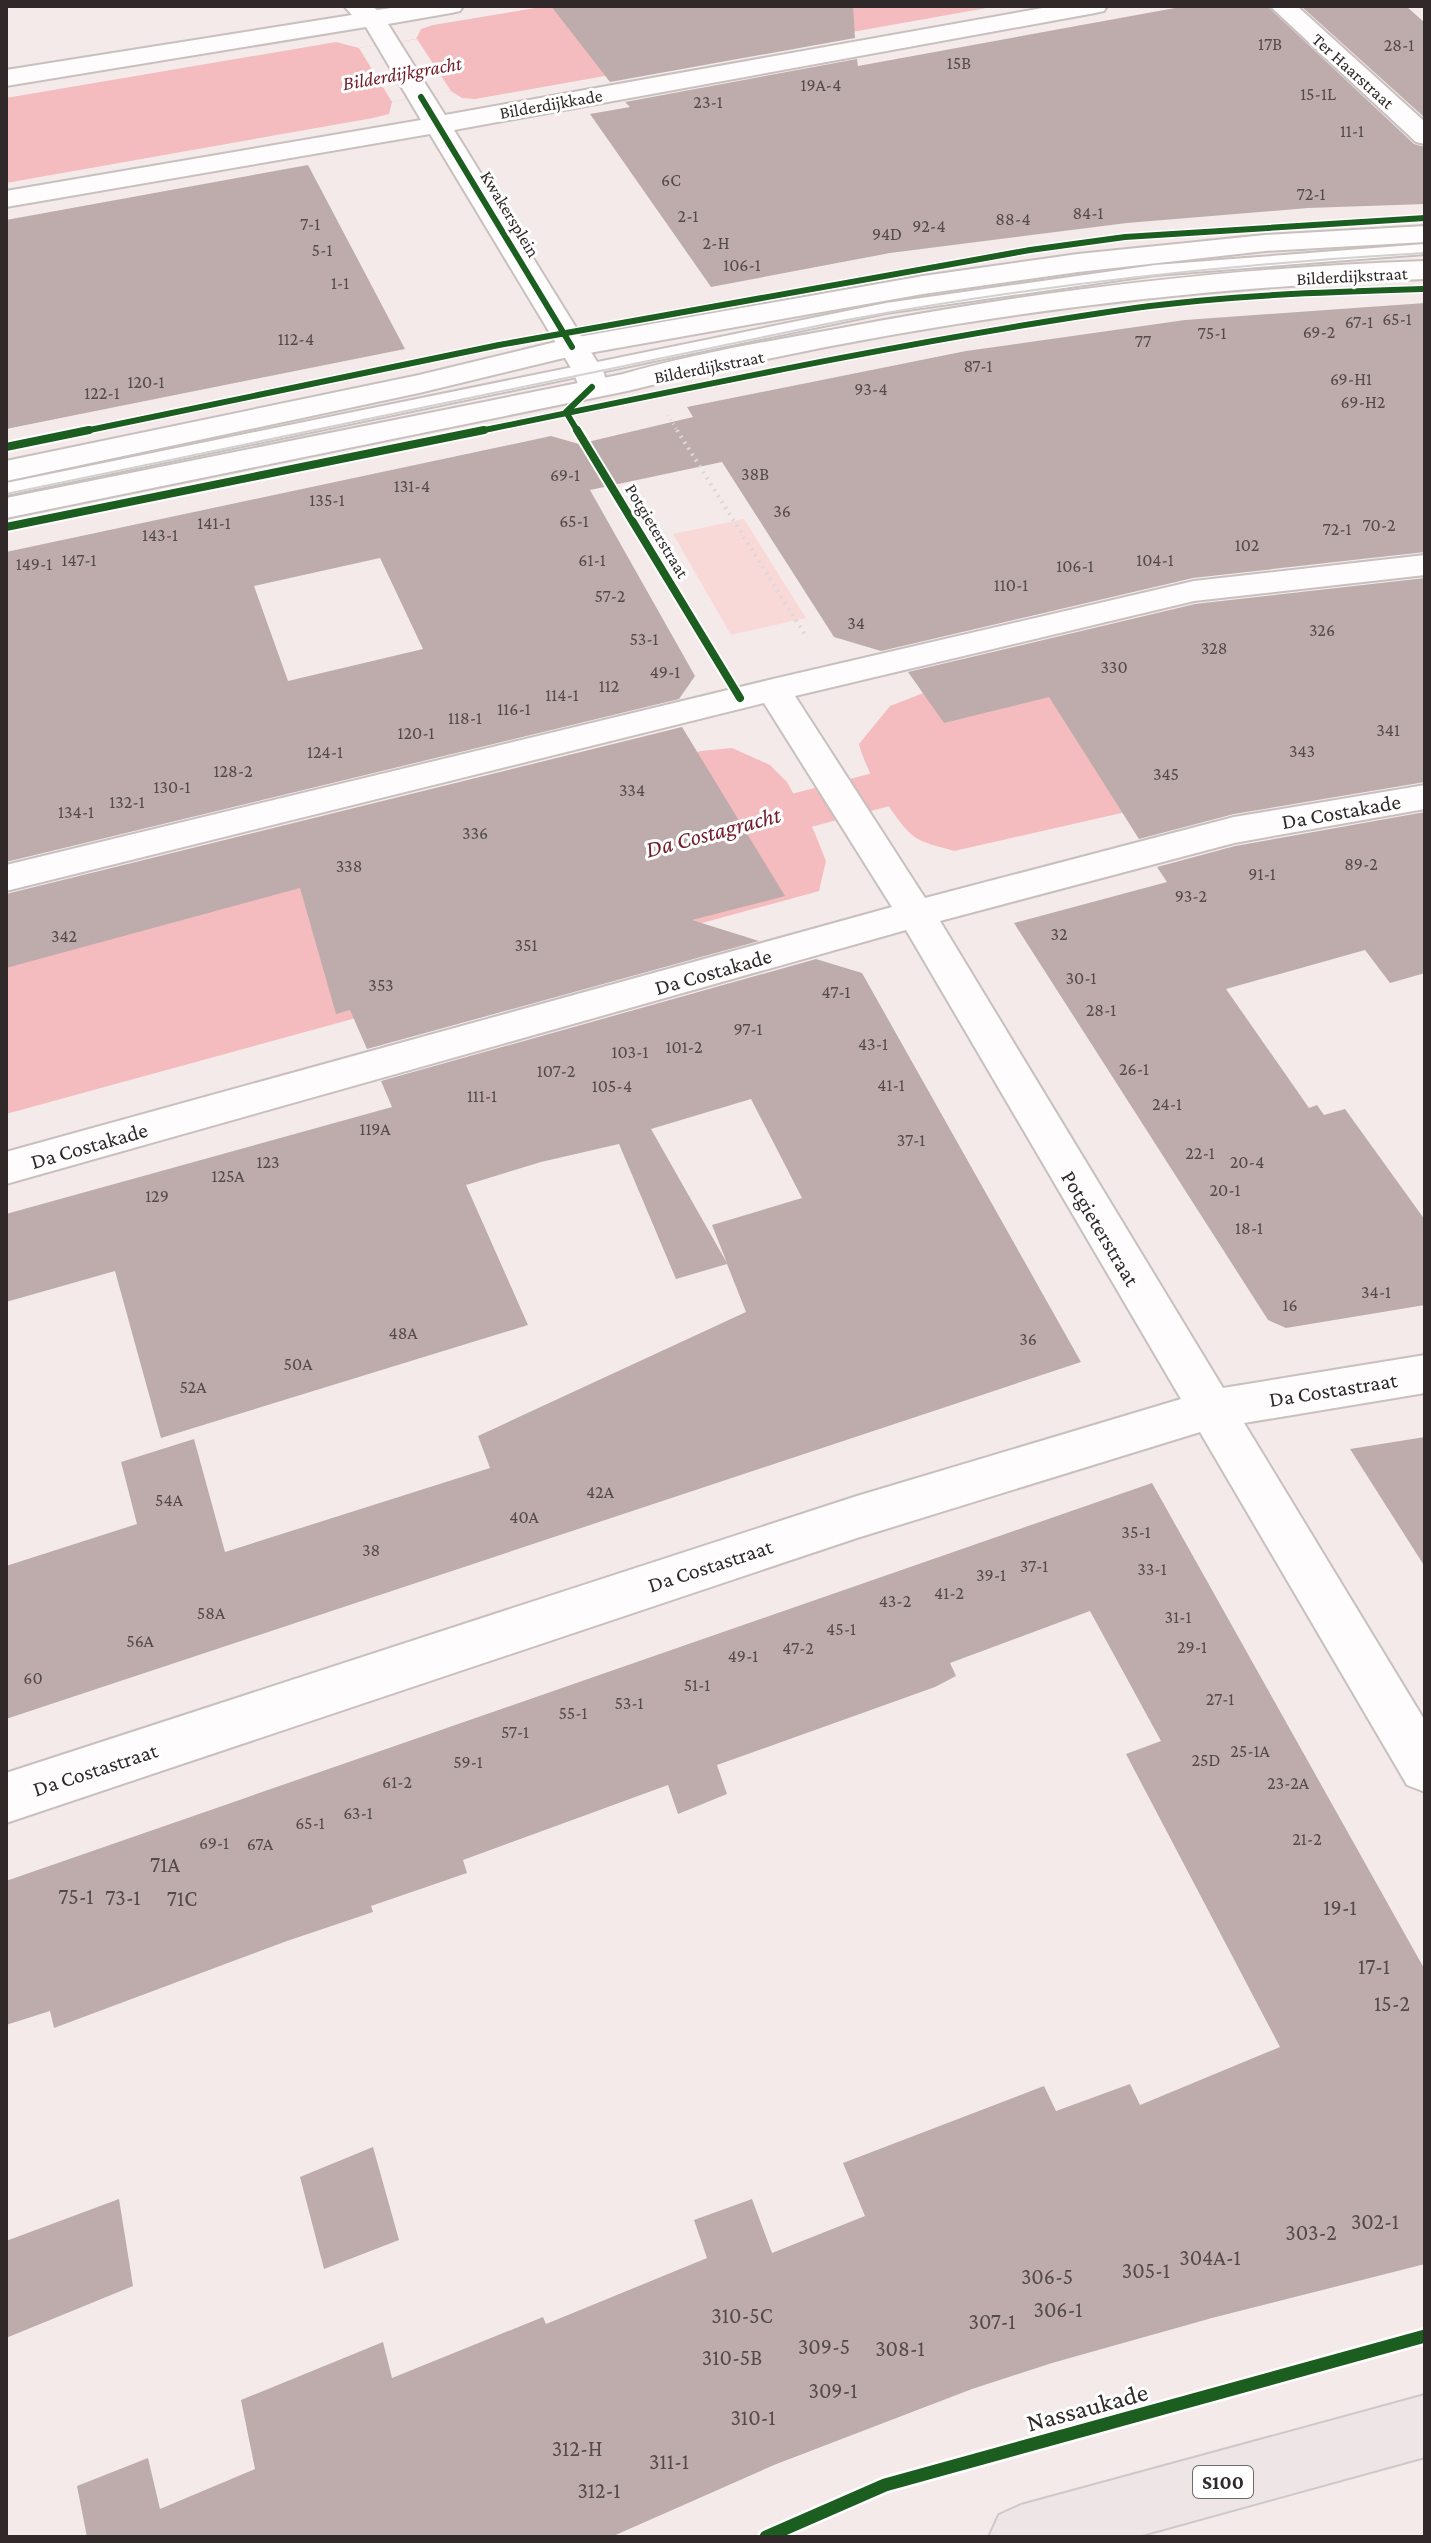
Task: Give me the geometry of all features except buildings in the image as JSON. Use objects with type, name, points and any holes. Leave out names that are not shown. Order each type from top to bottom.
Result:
[{"type":"main road","name":"S100","points":[[1021,2537],[1425,2426]]},
{"type":"street","points":[[6,78],[369,10],[451,6]]},
{"type":"street","name":"Bilderdijkkade","points":[[6,199],[1095,6]]},
{"type":"street","name":"Ter Haarstraat","points":[[1282,6],[1425,136]]},
{"type":"street","name":"Kwakersplein","points":[[369,10],[583,368]]},
{"type":"street","name":"Bilderdijkstraat","points":[[6,508],[923,285],[1078,263],[1265,243],[1425,234]]},
{"type":"street","name":"Bilderdijkstraat","points":[[6,471],[419,384],[583,368],[673,369],[1041,302],[1219,281],[1425,270]]},
{"type":"street","points":[[6,878],[773,690],[1194,591],[1383,567],[1425,565]]},
{"type":"street","name":"Potgieterstraat","points":[[773,690],[916,914],[1425,1768]]},
{"type":"street","name":"Da Costakade","points":[[6,1168],[916,914],[1234,830],[1425,797]]},
{"type":"street","name":"Da Costastraat","points":[[6,1798],[857,1517],[1209,1410],[1425,1374]]},
{"type":"lane","name":"Bilderdijkstraat","points":[[6,489],[800,324],[1020,286],[1199,264],[1425,249]]},
{"type":"path","points":[[664,407],[831,676]]},
{"type":"shaded area","points":[[744,519],[806,618],[731,635],[673,534]]},
{"type":"water","name":"Bilderdijkgracht","points":[[547,6],[998,6],[475,99],[462,98],[451,91],[392,102],[389,114],[373,118],[6,183],[6,98],[336,42],[359,48],[416,39],[421,29],[433,25]]},
{"type":"water","points":[[1263,625],[1420,745],[954,851],[926,843],[910,833],[882,796],[862,754],[859,744],[890,706],[926,692]]},
{"type":"water","points":[[732,748],[770,765],[787,782],[814,831],[826,861],[819,891],[6,1114],[6,923],[701,751]]},
{"type":"pier","points":[[417,39],[451,91],[392,102],[359,48]]},
{"type":"waterway","name":"Da Costagracht","points":[[713,833],[971,766]]},
{"type":"tram line","points":[[6,494],[914,308],[1132,278],[1278,263],[1425,253]]},
{"type":"cycle path","points":[[421,97],[572,347]]},
{"type":"cycle path","points":[[6,447],[499,345],[1030,250],[1125,237],[1425,218]]},
{"type":"cycle path","points":[[6,527],[852,355],[1138,308],[1337,292],[1425,289]]},
{"type":"cycle path","points":[[592,387],[566,412],[740,698]]},
{"type":"cycle path","name":"Nassaukade","points":[[766,2537],[885,2485],[1425,2336]]}]
